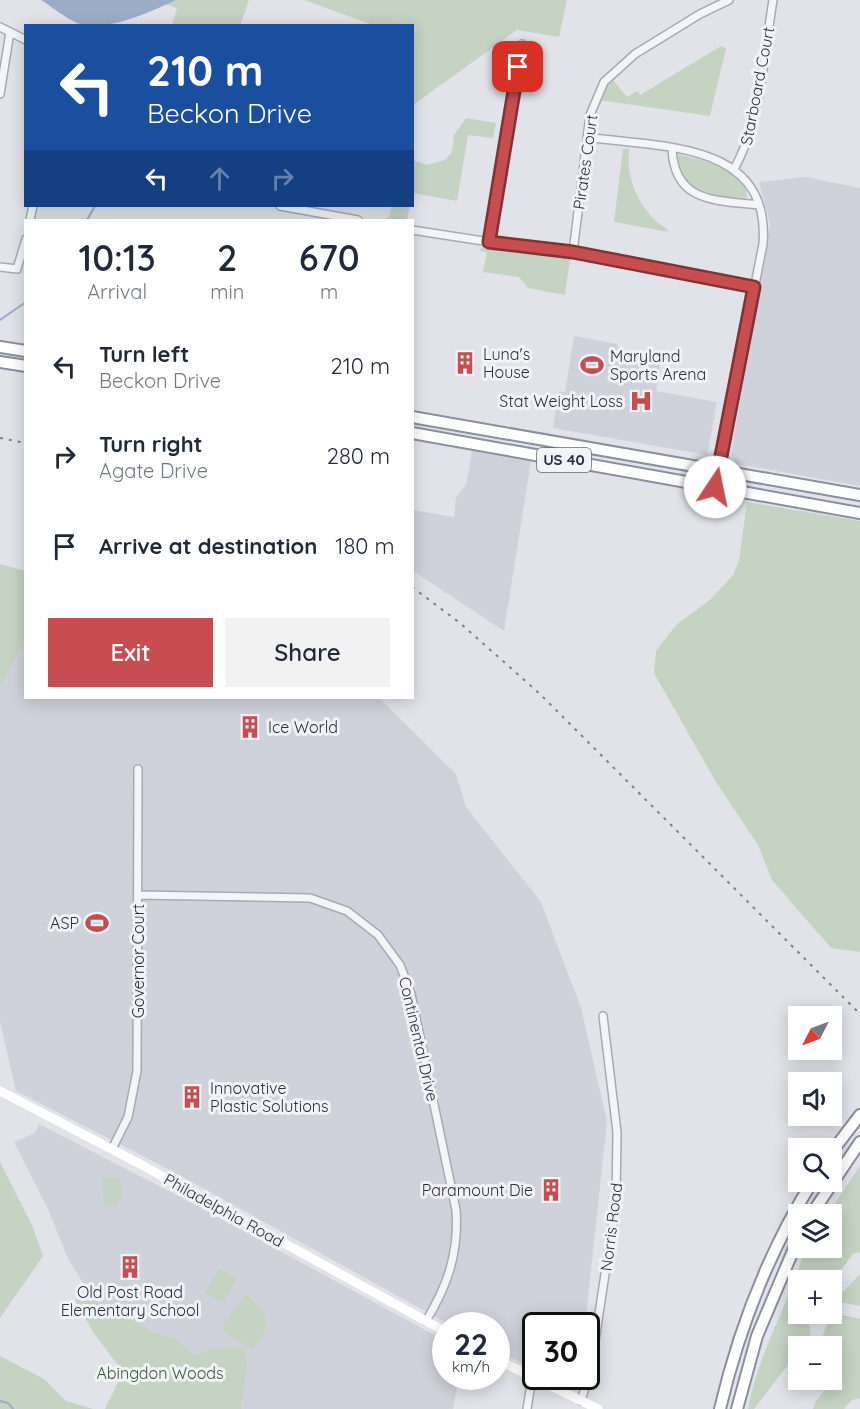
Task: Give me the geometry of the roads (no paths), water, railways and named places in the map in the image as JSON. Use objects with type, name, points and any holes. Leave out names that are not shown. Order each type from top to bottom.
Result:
[{"type":"highway","points":[[0,347],[24,351]]},
{"type":"highway","points":[[0,362],[24,366]]},
{"type":"highway","name":"US 40","points":[[414,417],[860,495]]},
{"type":"highway","name":"US 40","points":[[414,433],[860,513]]},
{"type":"highway","points":[[842,1139],[860,1115]]},
{"type":"highway","points":[[818,1204],[860,1142]]},
{"type":"highway","points":[[720,1409],[741,1332],[764,1271],[807,1192]]},
{"type":"highway","points":[[737,1409],[757,1336],[790,1258]]},
{"type":"main road","name":"Philadelphia Road","points":[[0,1091],[112,1149],[432,1324]]},
{"type":"main road","points":[[558,1390],[598,1409]]},
{"type":"street","name":"Pirates Court","points":[[573,252],[590,115],[598,92],[614,70],[700,14],[729,0]]},
{"type":"street","name":"Starboard Court","points":[[734,169],[746,148],[751,127],[773,0]]},
{"type":"street","points":[[0,27],[24,39]]},
{"type":"street","points":[[0,94],[10,32]]},
{"type":"street","points":[[489,242],[522,44]]},
{"type":"street","points":[[587,137],[709,155],[734,169],[746,182],[759,205],[764,231],[715,487]]},
{"type":"street","points":[[672,148],[675,174],[690,191],[759,205]]},
{"type":"street","points":[[286,207],[352,219]]},
{"type":"street","points":[[414,230],[573,252],[754,287]]},
{"type":"street","points":[[0,267],[17,269],[24,246]]},
{"type":"street","name":"Governor Court","points":[[112,1149],[128,1117],[137,1071],[138,769]]},
{"type":"street","name":"Continental Drive","points":[[138,895],[294,896],[316,900],[358,918],[378,935],[393,954],[411,994],[456,1210],[458,1233],[452,1268],[426,1321]]},
{"type":"street","name":"Norris Road","points":[[581,1401],[591,1367],[616,1201],[617,1132],[603,1016]]},
{"type":"street","points":[[526,1409],[530,1390]]},
{"type":"water","points":[[41,0],[176,0],[128,20],[108,24],[77,23]]},
{"type":"waterway","points":[[88,219],[94,207]]},
{"type":"waterway","points":[[0,320],[24,303]]},
{"type":"waterway","points":[[0,1401],[8,1403],[13,1409]]},
{"type":"railway","points":[[0,438],[24,443]]},
{"type":"railway","points":[[414,588],[460,623],[540,694],[860,1014]]},
{"type":"place","name":"Luna's House","points":[[465,363]]},
{"type":"place","name":"Maryland Sports Arena","points":[[592,365]]},
{"type":"place","name":"Stat Weight Loss","points":[[641,401]]},
{"type":"place","name":"Ice World","points":[[250,727]]},
{"type":"place","name":"ASP","points":[[97,923]]},
{"type":"place","name":"Innovative Plastic Solutions","points":[[192,1097]]},
{"type":"place","name":"Paramount Die","points":[[551,1190]]},
{"type":"place","name":"Old Post Road Elementary School","points":[[130,1267]]},
{"type":"park label","name":"Abingdon Woods","points":[[160,1373]]}]
